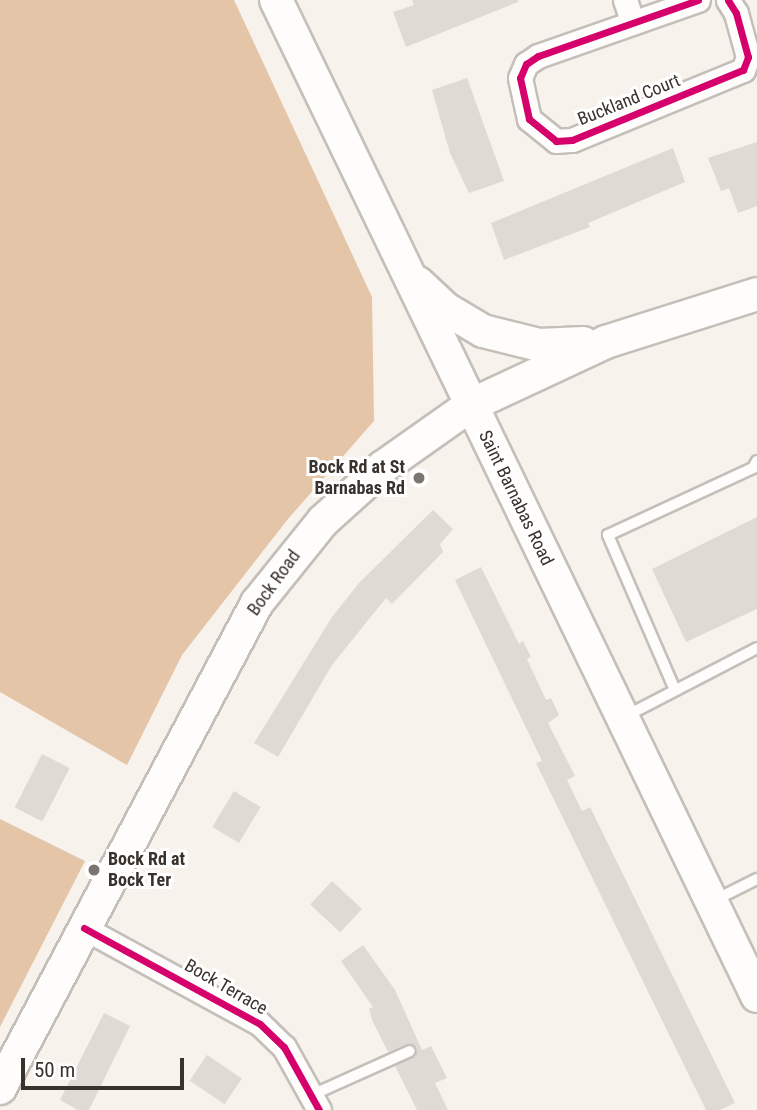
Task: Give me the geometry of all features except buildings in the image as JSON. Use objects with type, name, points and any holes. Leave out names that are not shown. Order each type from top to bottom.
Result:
[{"type":"main road","name":"Saint Barnabas Road","points":[[276,0],[757,996]]},
{"type":"main road","points":[[407,273],[446,309],[483,331],[539,345],[606,342]]},
{"type":"main road","name":"Bock Road","points":[[0,1088],[271,583],[355,490],[471,405],[606,342],[757,294]]},
{"type":"street","points":[[625,0],[633,23]]},
{"type":"street","name":"Buckland Court","points":[[698,0],[526,64],[522,90],[530,120],[542,134],[556,141],[572,140],[743,70],[748,57],[736,13],[728,0]]},
{"type":"street","name":"Bock Terrace","points":[[84,929],[260,1024],[284,1047],[316,1102]]},
{"type":"lane","points":[[675,690],[608,534],[752,468],[757,461]]},
{"type":"lane","points":[[624,717],[757,648]]},
{"type":"lane","points":[[713,901],[757,878]]},
{"type":"lane","points":[[316,1102],[410,1051]]},
{"type":"shaded area","points":[[0,0],[234,0],[372,297],[374,421],[288,519],[182,655],[127,765],[0,692]]},
{"type":"shaded area","points":[[0,819],[85,861],[0,1027]]},
{"type":"cycle path","points":[[698,0],[538,56],[526,64],[520,78],[529,119],[556,141],[572,140],[743,70],[748,57],[736,13],[728,0]]},
{"type":"cycle path","points":[[84,928],[260,1024],[284,1047],[319,1110]]},
{"type":"place","name":"Bock Rd at St Barnabas Rd","points":[[419,478]]},
{"type":"place","name":"Bock Rd at Bock Ter","points":[[94,870]]}]
